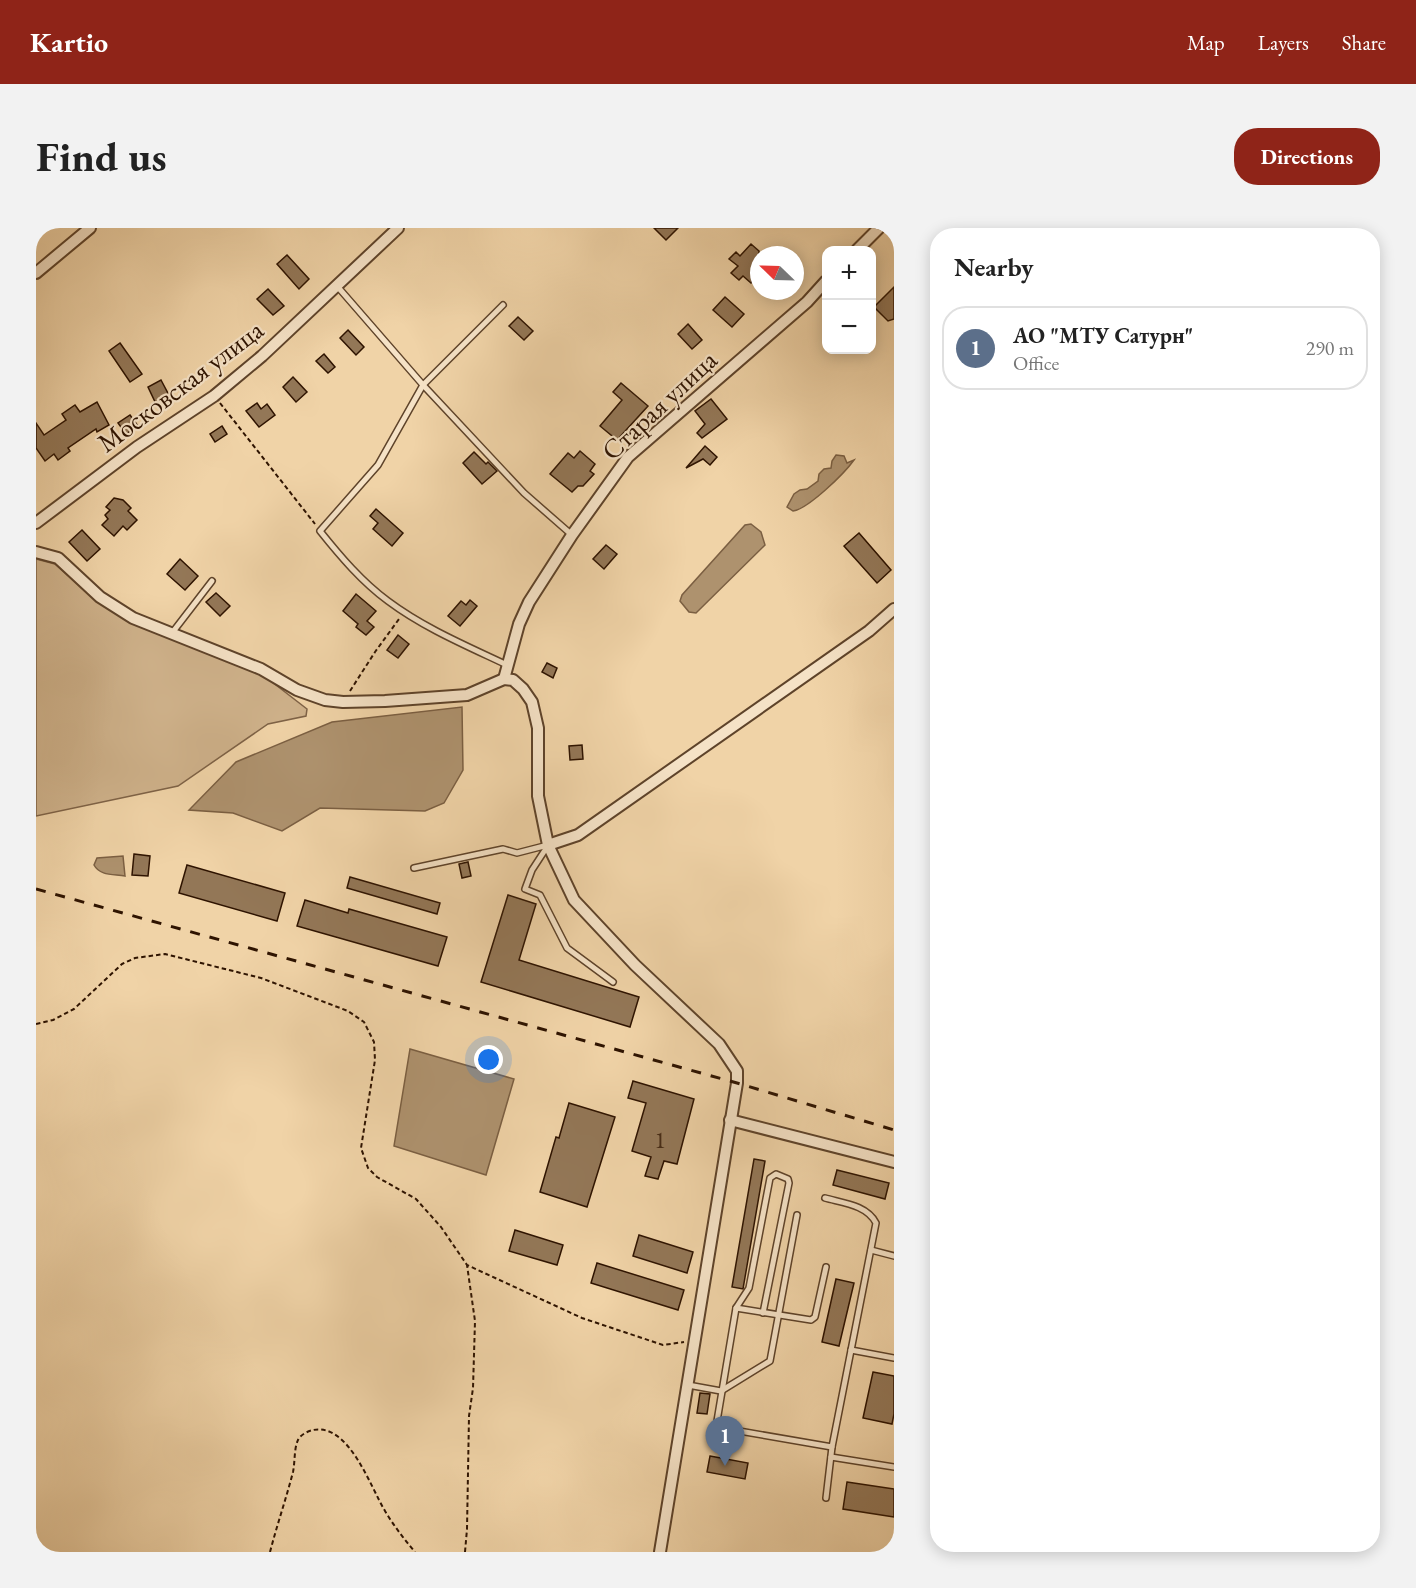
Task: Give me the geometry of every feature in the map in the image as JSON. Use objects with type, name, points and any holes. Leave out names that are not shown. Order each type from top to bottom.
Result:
[{"type":"street","points":[[36,273],[90,228]]},
{"type":"street","name":"Московская улица","points":[[36,523],[137,447],[214,396],[262,357],[398,228]]},
{"type":"street","points":[[861,246],[879,228]]},
{"type":"street","name":"Старая улица","points":[[504,679],[519,624],[529,602],[572,535],[628,457],[807,302],[822,285]]},
{"type":"street","points":[[36,552],[58,558],[100,597],[133,618],[261,669],[297,690],[325,700],[343,702],[467,695],[504,679],[513,680],[523,688],[532,702],[538,728],[538,796],[548,845],[574,900],[635,965],[719,1044],[737,1071],[737,1083],[660,1552]]},
{"type":"street","points":[[548,845],[578,835],[869,631],[894,609]]},
{"type":"street","points":[[730,1120],[894,1162]]},
{"type":"lane","points":[[337,286],[423,385],[524,493],[572,535]]},
{"type":"lane","points":[[503,305],[423,385],[378,465],[320,531],[343,560],[387,600],[460,643],[509,666]]},
{"type":"lane","points":[[172,633],[212,581]]},
{"type":"lane","points":[[414,868],[503,849],[517,853],[548,845]]},
{"type":"lane","points":[[548,845],[532,870],[525,889],[540,895],[567,948],[613,982]]},
{"type":"lane","points":[[763,1312],[789,1183],[788,1179],[776,1174],[770,1178],[749,1288],[736,1308],[716,1427],[832,1447]]},
{"type":"lane","points":[[825,1198],[866,1210],[876,1223],[832,1447],[826,1498]]},
{"type":"lane","points":[[688,1386],[721,1391],[770,1361],[797,1215]]},
{"type":"lane","points":[[871,1250],[894,1256]]},
{"type":"lane","points":[[736,1308],[811,1320],[815,1317],[826,1267]]},
{"type":"lane","points":[[851,1350],[894,1358]]},
{"type":"lane","points":[[831,1457],[894,1467]]},
{"type":"path","points":[[214,396],[320,531]]},
{"type":"path","points":[[343,702],[404,612]]},
{"type":"path","points":[[36,1024],[52,1020],[74,1009],[122,964],[135,958],[165,954],[261,978],[348,1011],[364,1022],[374,1042],[375,1060],[361,1148],[368,1168],[377,1177],[416,1199],[441,1227],[467,1265],[475,1321],[473,1388],[469,1416],[465,1552]]},
{"type":"path","points":[[467,1265],[582,1318],[663,1345],[679,1344],[696,1337]]},
{"type":"path","points":[[270,1552],[285,1505],[298,1440],[308,1431],[320,1429],[337,1435],[350,1449],[364,1469],[378,1500],[397,1530],[415,1552]]},
{"type":"shaded area","points":[[836,455],[844,456],[847,463],[854,460],[816,498],[800,509],[793,511],[787,507],[794,494],[807,489],[818,481],[819,474],[824,469],[831,468]]},
{"type":"shaded area","points":[[751,524],[761,532],[765,545],[696,613],[689,612],[680,601],[682,595],[745,525]]},
{"type":"shaded area","points":[[36,559],[55,564],[97,601],[131,621],[259,672],[307,709],[306,716],[268,724],[178,786],[36,816]]},
{"type":"shaded area","points":[[462,707],[463,770],[444,803],[425,811],[320,808],[282,831],[233,813],[189,810],[236,762],[332,722]]},
{"type":"shaded area","points":[[123,856],[125,876],[103,873],[94,865],[97,858]]},
{"type":"shaded area","points":[[410,1049],[514,1079],[486,1175],[394,1146]]},
{"type":"building","points":[[654,228],[678,228],[666,240]]},
{"type":"building","points":[[751,244],[753,246],[750,246],[750,282],[743,276],[739,280],[731,273],[738,266],[729,259],[736,252],[740,256]]},
{"type":"building","points":[[287,255],[309,279],[299,289],[277,264]]},
{"type":"building","points":[[894,287],[894,319],[888,321],[876,309],[876,305]]},
{"type":"building","points":[[268,289],[284,306],[273,315],[257,299]]},
{"type":"building","points":[[725,297],[744,314],[732,327],[713,310]]},
{"type":"building","points":[[518,317],[533,331],[524,340],[509,326]]},
{"type":"building","points":[[688,324],[702,340],[692,349],[678,334]]},
{"type":"building","points":[[348,330],[364,347],[356,355],[340,338]]},
{"type":"building","points":[[120,343],[142,374],[130,382],[109,351]]},
{"type":"building","points":[[324,354],[335,367],[328,373],[316,361]]},
{"type":"building","points":[[293,377],[307,392],[296,402],[283,387]]},
{"type":"building","points":[[161,380],[171,399],[157,406],[148,387]]},
{"type":"building","points":[[621,383],[648,406],[617,440],[600,426],[622,400],[613,392]]},
{"type":"building","points":[[711,399],[727,419],[702,438],[697,433],[705,424],[695,411]]},
{"type":"building","points":[[97,402],[109,425],[97,432],[96,429],[68,448],[70,451],[58,460],[54,454],[45,461],[36,448],[36,423],[44,435],[66,420],[62,414],[75,405],[80,412]]},
{"type":"building","points":[[257,403],[261,409],[267,404],[275,415],[259,427],[246,411]]},
{"type":"building","points":[[130,415],[138,426],[126,434],[118,423]]},
{"type":"building","points":[[222,426],[227,434],[215,442],[210,434]]},
{"type":"building","points":[[705,446],[717,457],[710,465],[703,459],[686,468]]},
{"type":"building","points":[[580,451],[595,464],[590,471],[594,474],[583,486],[578,486],[572,492],[550,474],[568,453],[574,458]]},
{"type":"building","points":[[474,452],[497,471],[482,484],[463,463]]},
{"type":"building","points":[[114,498],[123,500],[131,508],[128,511],[137,520],[127,530],[123,526],[114,536],[102,525],[108,519],[105,515],[110,510],[106,507]]},
{"type":"building","points":[[376,509],[403,533],[392,546],[373,529],[378,523],[370,516]]},
{"type":"building","points":[[82,530],[100,549],[87,561],[69,542]]},
{"type":"building","points":[[859,533],[891,570],[877,583],[844,546]]},
{"type":"building","points":[[606,545],[617,554],[604,569],[593,559]]},
{"type":"building","points":[[180,559],[198,576],[185,590],[167,574]]},
{"type":"building","points":[[216,593],[230,606],[220,616],[206,602]]},
{"type":"building","points":[[356,594],[376,611],[367,621],[374,627],[366,635],[356,627],[358,624],[343,611]]},
{"type":"building","points":[[470,600],[477,606],[460,626],[448,616],[461,601],[466,605]]},
{"type":"building","points":[[398,635],[409,644],[398,658],[387,650]]},
{"type":"building","points":[[547,663],[557,668],[553,678],[542,672]]},
{"type":"building","points":[[582,745],[583,759],[570,760],[569,746]]},
{"type":"building","points":[[134,854],[150,856],[148,876],[132,875]]},
{"type":"building","points":[[468,862],[471,876],[462,878],[459,864]]},
{"type":"building","points":[[187,865],[285,893],[277,921],[179,893]]},
{"type":"building","points":[[350,877],[440,903],[437,914],[347,888]]},
{"type":"building","points":[[508,895],[536,904],[519,960],[639,997],[630,1027],[481,982]]},
{"type":"building","points":[[305,900],[348,913],[349,909],[447,937],[438,966],[297,926]]},
{"type":"building","points":[[633,1081],[694,1099],[677,1164],[664,1161],[658,1179],[645,1176],[651,1157],[632,1151],[646,1103],[628,1098]]},
{"type":"building","points":[[569,1103],[615,1117],[587,1207],[540,1192],[556,1137],[559,1138]]},
{"type":"building","points":[[754,1159],[765,1161],[743,1289],[732,1287]]},
{"type":"building","points":[[837,1170],[889,1183],[885,1199],[833,1185]]},
{"type":"building","points":[[515,1230],[563,1245],[557,1265],[509,1251]]},
{"type":"building","points":[[639,1235],[693,1252],[687,1273],[633,1256]]},
{"type":"building","points":[[597,1263],[684,1290],[678,1310],[591,1283]]},
{"type":"building","points":[[836,1279],[854,1283],[839,1346],[822,1342]]},
{"type":"building","points":[[873,1372],[894,1376],[892,1424],[863,1418]]},
{"type":"building","points":[[700,1393],[710,1394],[707,1414],[697,1413]]},
{"type":"building","points":[[710,1456],[748,1463],[745,1479],[707,1472]]},
{"type":"building","points":[[847,1482],[894,1489],[894,1517],[843,1509]]},
{"type":"railway","points":[[36,889],[737,1083],[894,1130]]},
{"type":"place","name":"АО \"МТУ Сатурн\"","points":[[725,1466]]}]
